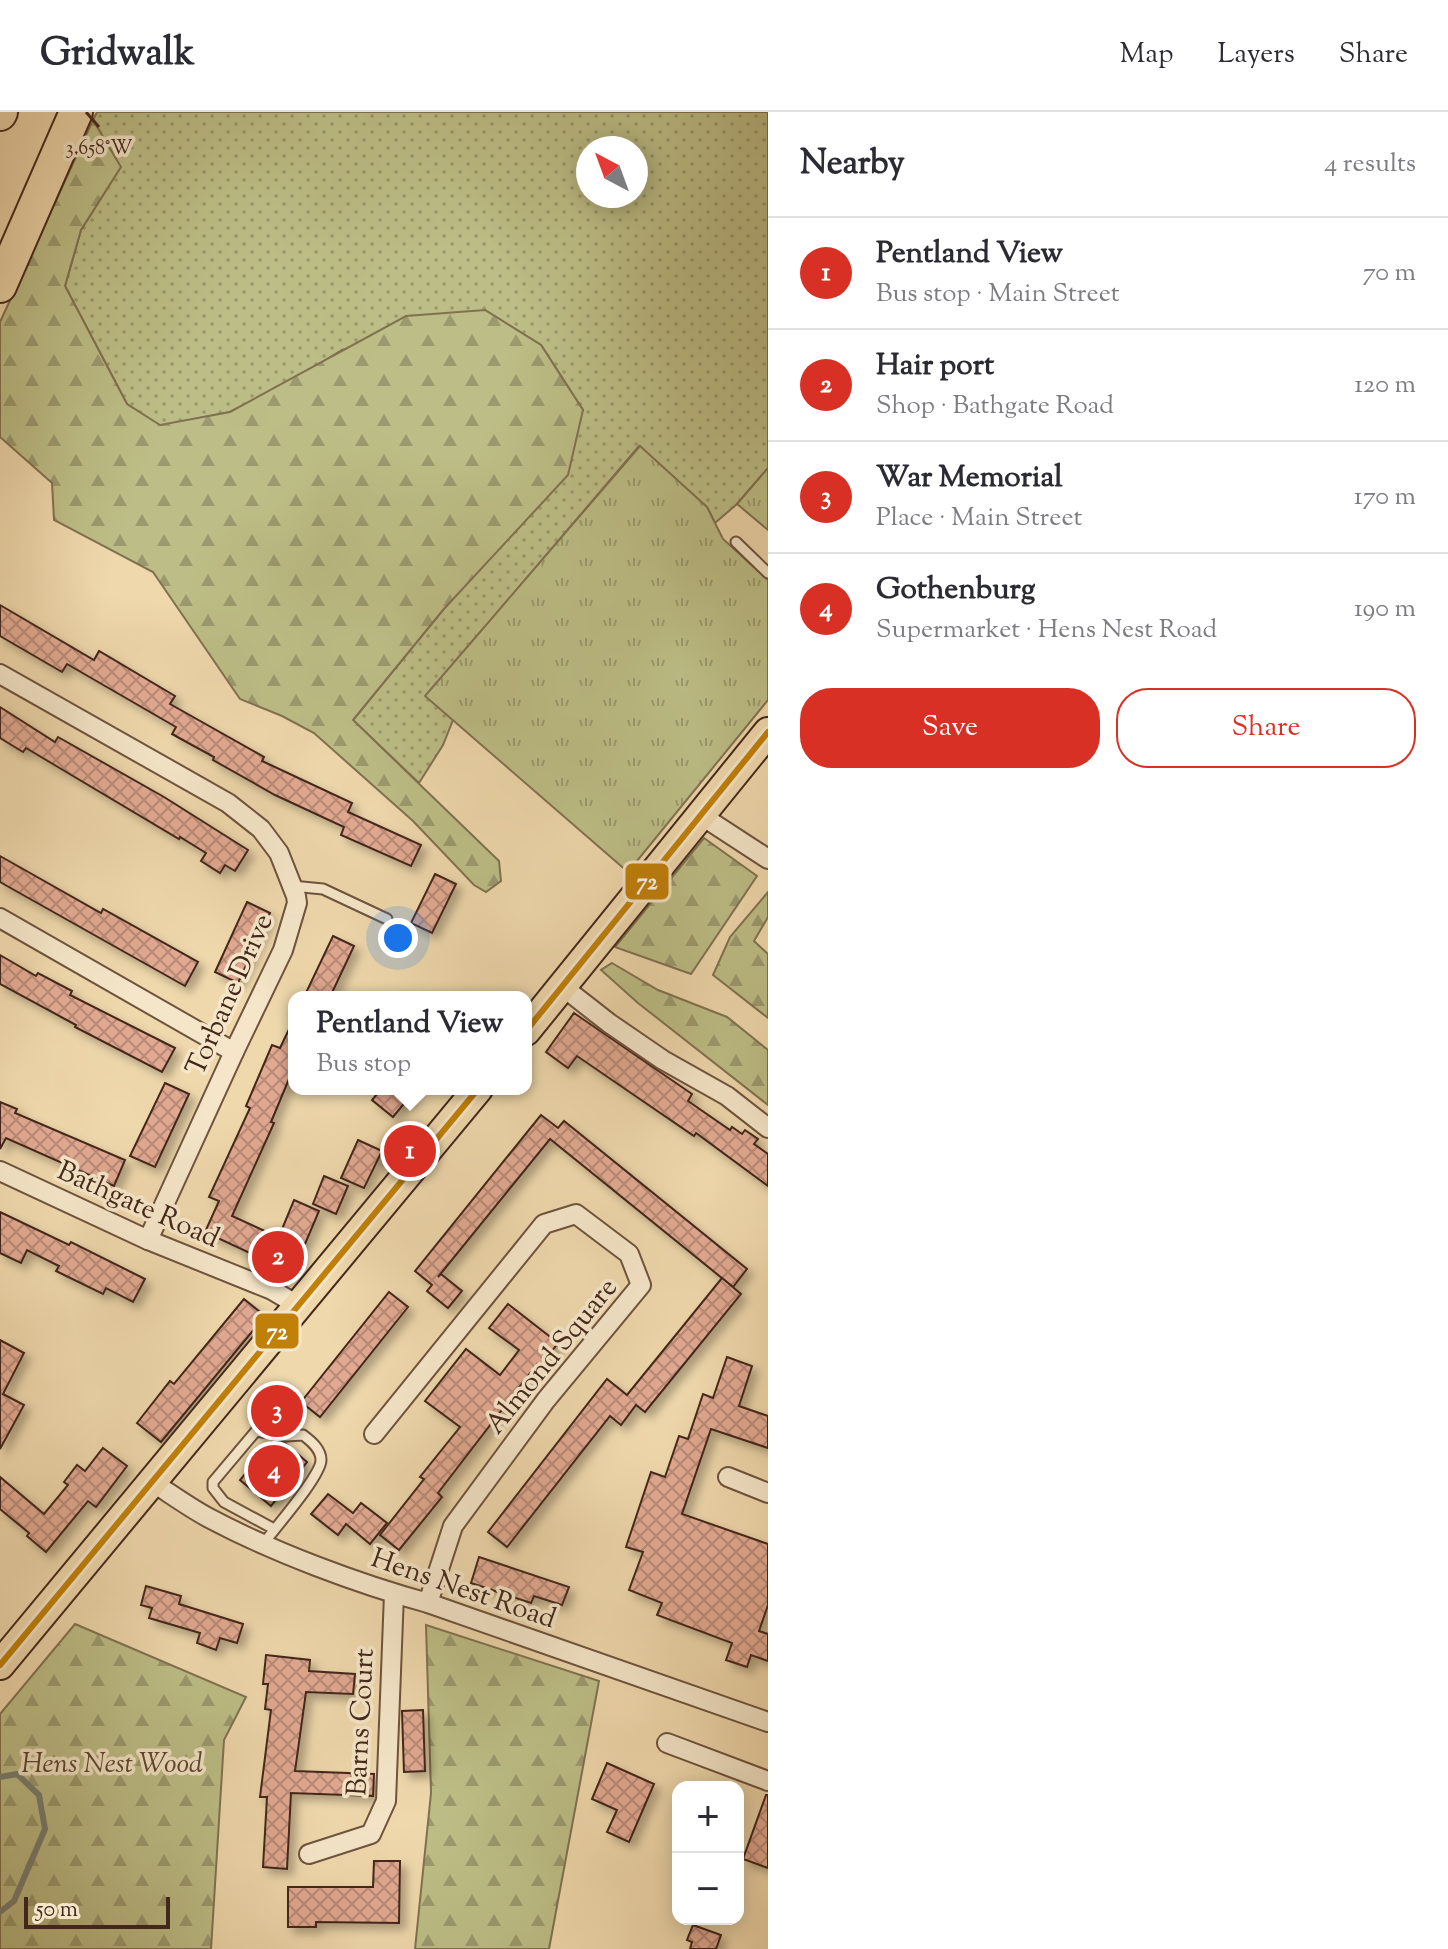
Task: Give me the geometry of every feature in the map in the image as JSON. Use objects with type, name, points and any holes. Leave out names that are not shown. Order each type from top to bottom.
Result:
[{"type":"highway","points":[[0,233],[53,112]]},
{"type":"highway","points":[[0,286],[76,112]]},
{"type":"main road","points":[[532,1024],[768,732]]},
{"type":"main road","points":[[0,1665],[473,1095]]},
{"type":"street","name":"Torbane Drive","points":[[0,674],[228,803],[261,829],[279,853],[297,903],[283,950],[148,1240]]},
{"type":"street","points":[[702,816],[768,859]]},
{"type":"street","points":[[0,918],[234,1052]]},
{"type":"street","points":[[568,981],[609,1023],[663,1060],[727,1096],[768,1128]]},
{"type":"street","name":"Bathgate Road","points":[[0,1171],[148,1240],[272,1290],[299,1306]]},
{"type":"street","name":"Almond Square","points":[[374,1434],[544,1224],[576,1214],[629,1254],[641,1285],[546,1400],[453,1526],[428,1603]]},
{"type":"street","points":[[728,1477],[768,1493]]},
{"type":"street","name":"Hens Nest Road","points":[[152,1482],[208,1517],[269,1536],[394,1594],[428,1603],[768,1722]]},
{"type":"street","name":"Barns Court","points":[[309,1854],[371,1834],[386,1801],[394,1594]]},
{"type":"street","points":[[667,1743],[768,1781]]},
{"type":"lane","points":[[736,542],[768,573]]},
{"type":"lane","points":[[292,886],[323,889],[387,919]]},
{"type":"lane","points":[[256,1431],[286,1436],[303,1435],[316,1446],[321,1460],[315,1476],[269,1536],[224,1502],[213,1488],[213,1482],[256,1431]]},
{"type":"green space","points":[[97,112],[768,112],[768,468],[737,504],[715,523],[707,507],[639,446],[426,696],[453,720],[443,745],[419,783],[353,720],[443,610],[583,410],[541,345],[485,310],[342,350],[295,379],[230,412],[160,426],[127,404],[65,286],[81,230],[120,167],[93,120]]},
{"type":"green space","points":[[93,120],[121,167],[81,230],[65,286],[127,404],[160,425],[230,412],[406,316],[485,310],[541,345],[583,410],[568,475],[443,610],[353,720],[499,861],[501,881],[486,892],[474,885],[413,821],[314,733],[240,699],[153,572],[54,520],[52,483],[0,437],[0,322]]},
{"type":"green space","points":[[640,446],[707,507],[723,539],[768,580],[768,700],[628,872],[425,696]]},
{"type":"green space","points":[[768,468],[768,530],[737,504]]},
{"type":"green space","points":[[704,838],[757,876],[691,974],[615,947]]},
{"type":"green space","points":[[768,892],[768,917],[754,941],[768,954],[768,1018],[713,975],[730,937]]},
{"type":"green space","points":[[612,963],[658,990],[727,1017],[768,1050],[768,1105],[638,1003],[601,970]]},
{"type":"green space","name":"Hens Nest Wood","points":[[75,1624],[246,1697],[224,1740],[211,1949],[0,1949],[0,1714]]},
{"type":"green space","points":[[426,1625],[599,1681],[549,1949],[415,1949],[431,1793]]},
{"type":"building","points":[[0,605],[94,660],[99,651],[175,696],[170,704],[264,757],[262,761],[352,803],[348,812],[421,845],[411,866],[341,835],[344,827],[275,795],[213,760],[214,757],[172,734],[176,727],[67,664],[62,672],[0,636]]},
{"type":"building","points":[[0,707],[55,742],[58,737],[164,797],[248,850],[235,871],[225,865],[220,873],[201,861],[206,853],[180,837],[26,748],[23,752],[0,738]]},
{"type":"building","points":[[0,856],[101,913],[103,909],[198,962],[185,986],[0,882]]},
{"type":"building","points":[[435,874],[456,884],[432,933],[411,923]]},
{"type":"building","points":[[247,902],[270,913],[238,983],[215,972]]},
{"type":"building","points":[[333,936],[354,946],[333,991],[307,991]]},
{"type":"building","points":[[0,955],[36,976],[38,973],[72,991],[70,995],[175,1048],[162,1072],[0,984]]},
{"type":"building","points":[[574,1013],[692,1094],[688,1101],[730,1130],[732,1127],[742,1134],[745,1130],[758,1139],[754,1144],[768,1154],[768,1186],[696,1133],[694,1136],[577,1056],[568,1068],[546,1052]]},
{"type":"building","points":[[288,1031],[288,1081],[271,1122],[274,1123],[232,1216],[291,1243],[280,1267],[205,1232],[219,1201],[209,1197],[250,1108],[246,1106],[272,1045],[280,1048]]},
{"type":"building","points":[[165,1083],[189,1094],[155,1167],[130,1156]]},
{"type":"building","points":[[376,1095],[411,1095],[393,1117],[372,1100]]},
{"type":"building","points":[[0,1102],[17,1109],[15,1113],[125,1160],[114,1186],[6,1138],[0,1149]]},
{"type":"building","points":[[541,1115],[558,1128],[564,1121],[747,1269],[733,1287],[550,1139],[438,1277],[441,1274],[462,1291],[448,1308],[427,1291],[432,1285],[415,1271]]},
{"type":"building","points":[[358,1140],[382,1151],[364,1188],[341,1178]]},
{"type":"building","points":[[324,1176],[348,1186],[336,1214],[313,1204]]},
{"type":"building","points":[[294,1200],[319,1211],[305,1244],[280,1234]]},
{"type":"building","points":[[0,1212],[69,1245],[71,1242],[145,1279],[133,1302],[106,1288],[103,1294],[56,1271],[59,1266],[27,1250],[21,1263],[0,1253]]},
{"type":"building","points":[[722,1278],[741,1294],[645,1412],[636,1405],[621,1425],[610,1416],[507,1547],[488,1532],[607,1379],[627,1395]]},
{"type":"building","points":[[389,1292],[408,1307],[320,1417],[301,1402]]},
{"type":"building","points":[[244,1299],[265,1316],[161,1442],[137,1423],[170,1381],[174,1384]]},
{"type":"building","points":[[508,1304],[558,1343],[540,1367],[537,1364],[438,1493],[442,1497],[399,1550],[380,1535],[460,1427],[425,1401],[466,1349],[500,1375],[519,1350],[489,1328]]},
{"type":"building","points":[[0,1340],[24,1353],[3,1394],[24,1405],[0,1449]]},
{"type":"building","points":[[727,1357],[752,1366],[739,1406],[768,1416],[768,1448],[711,1429],[682,1514],[768,1544],[768,1605],[759,1631],[768,1634],[768,1661],[751,1655],[747,1667],[726,1660],[732,1643],[657,1615],[662,1603],[629,1590],[643,1552],[626,1547],[651,1472],[665,1477],[679,1436],[688,1439],[703,1394],[713,1398]]},
{"type":"building","points":[[272,1441],[285,1443],[307,1462],[271,1506],[240,1480]]},
{"type":"building","points":[[103,1448],[127,1466],[96,1507],[88,1501],[46,1552],[0,1509],[0,1477],[44,1514],[68,1485],[64,1482],[77,1465],[85,1471]]},
{"type":"building","points":[[328,1494],[353,1513],[361,1503],[387,1523],[370,1544],[346,1524],[338,1535],[311,1514]]},
{"type":"building","points":[[479,1557],[569,1587],[562,1605],[534,1596],[531,1603],[471,1583]]},
{"type":"building","points":[[146,1586],[181,1596],[179,1604],[243,1624],[237,1643],[220,1638],[216,1650],[197,1643],[200,1633],[149,1618],[152,1608],[141,1605]]},
{"type":"building","points":[[266,1655],[310,1660],[309,1671],[355,1674],[353,1694],[306,1692],[295,1771],[374,1774],[373,1796],[291,1793],[287,1869],[263,1867],[267,1797],[260,1797],[271,1710],[265,1709],[268,1684],[263,1684]]},
{"type":"building","points":[[423,1710],[425,1771],[404,1772],[402,1711]]},
{"type":"building","points":[[607,1763],[654,1784],[629,1842],[607,1832],[617,1810],[592,1799]]},
{"type":"building","points":[[768,1795],[768,1868],[744,1859]]},
{"type":"building","points":[[374,1861],[400,1861],[399,1923],[316,1922],[316,1927],[288,1927],[288,1887],[373,1887]]},
{"type":"building","points":[[693,1925],[721,1935],[716,1949],[690,1949],[692,1942],[687,1940]]},
{"type":"waterway","points":[[0,1777],[17,1774],[39,1795],[45,1829],[14,1901],[0,1912]]},
{"type":"transit line","name":"72","points":[[532,1024],[768,732]]},
{"type":"transit line","name":"72","points":[[0,1665],[473,1095]]},
{"type":"place","name":"Pentland View","points":[[410,1151]]},
{"type":"place","name":"Hair port","points":[[278,1257]]},
{"type":"place","name":"War Memorial","points":[[277,1411]]},
{"type":"place","name":"Gothenburg","points":[[274,1471]]}]
